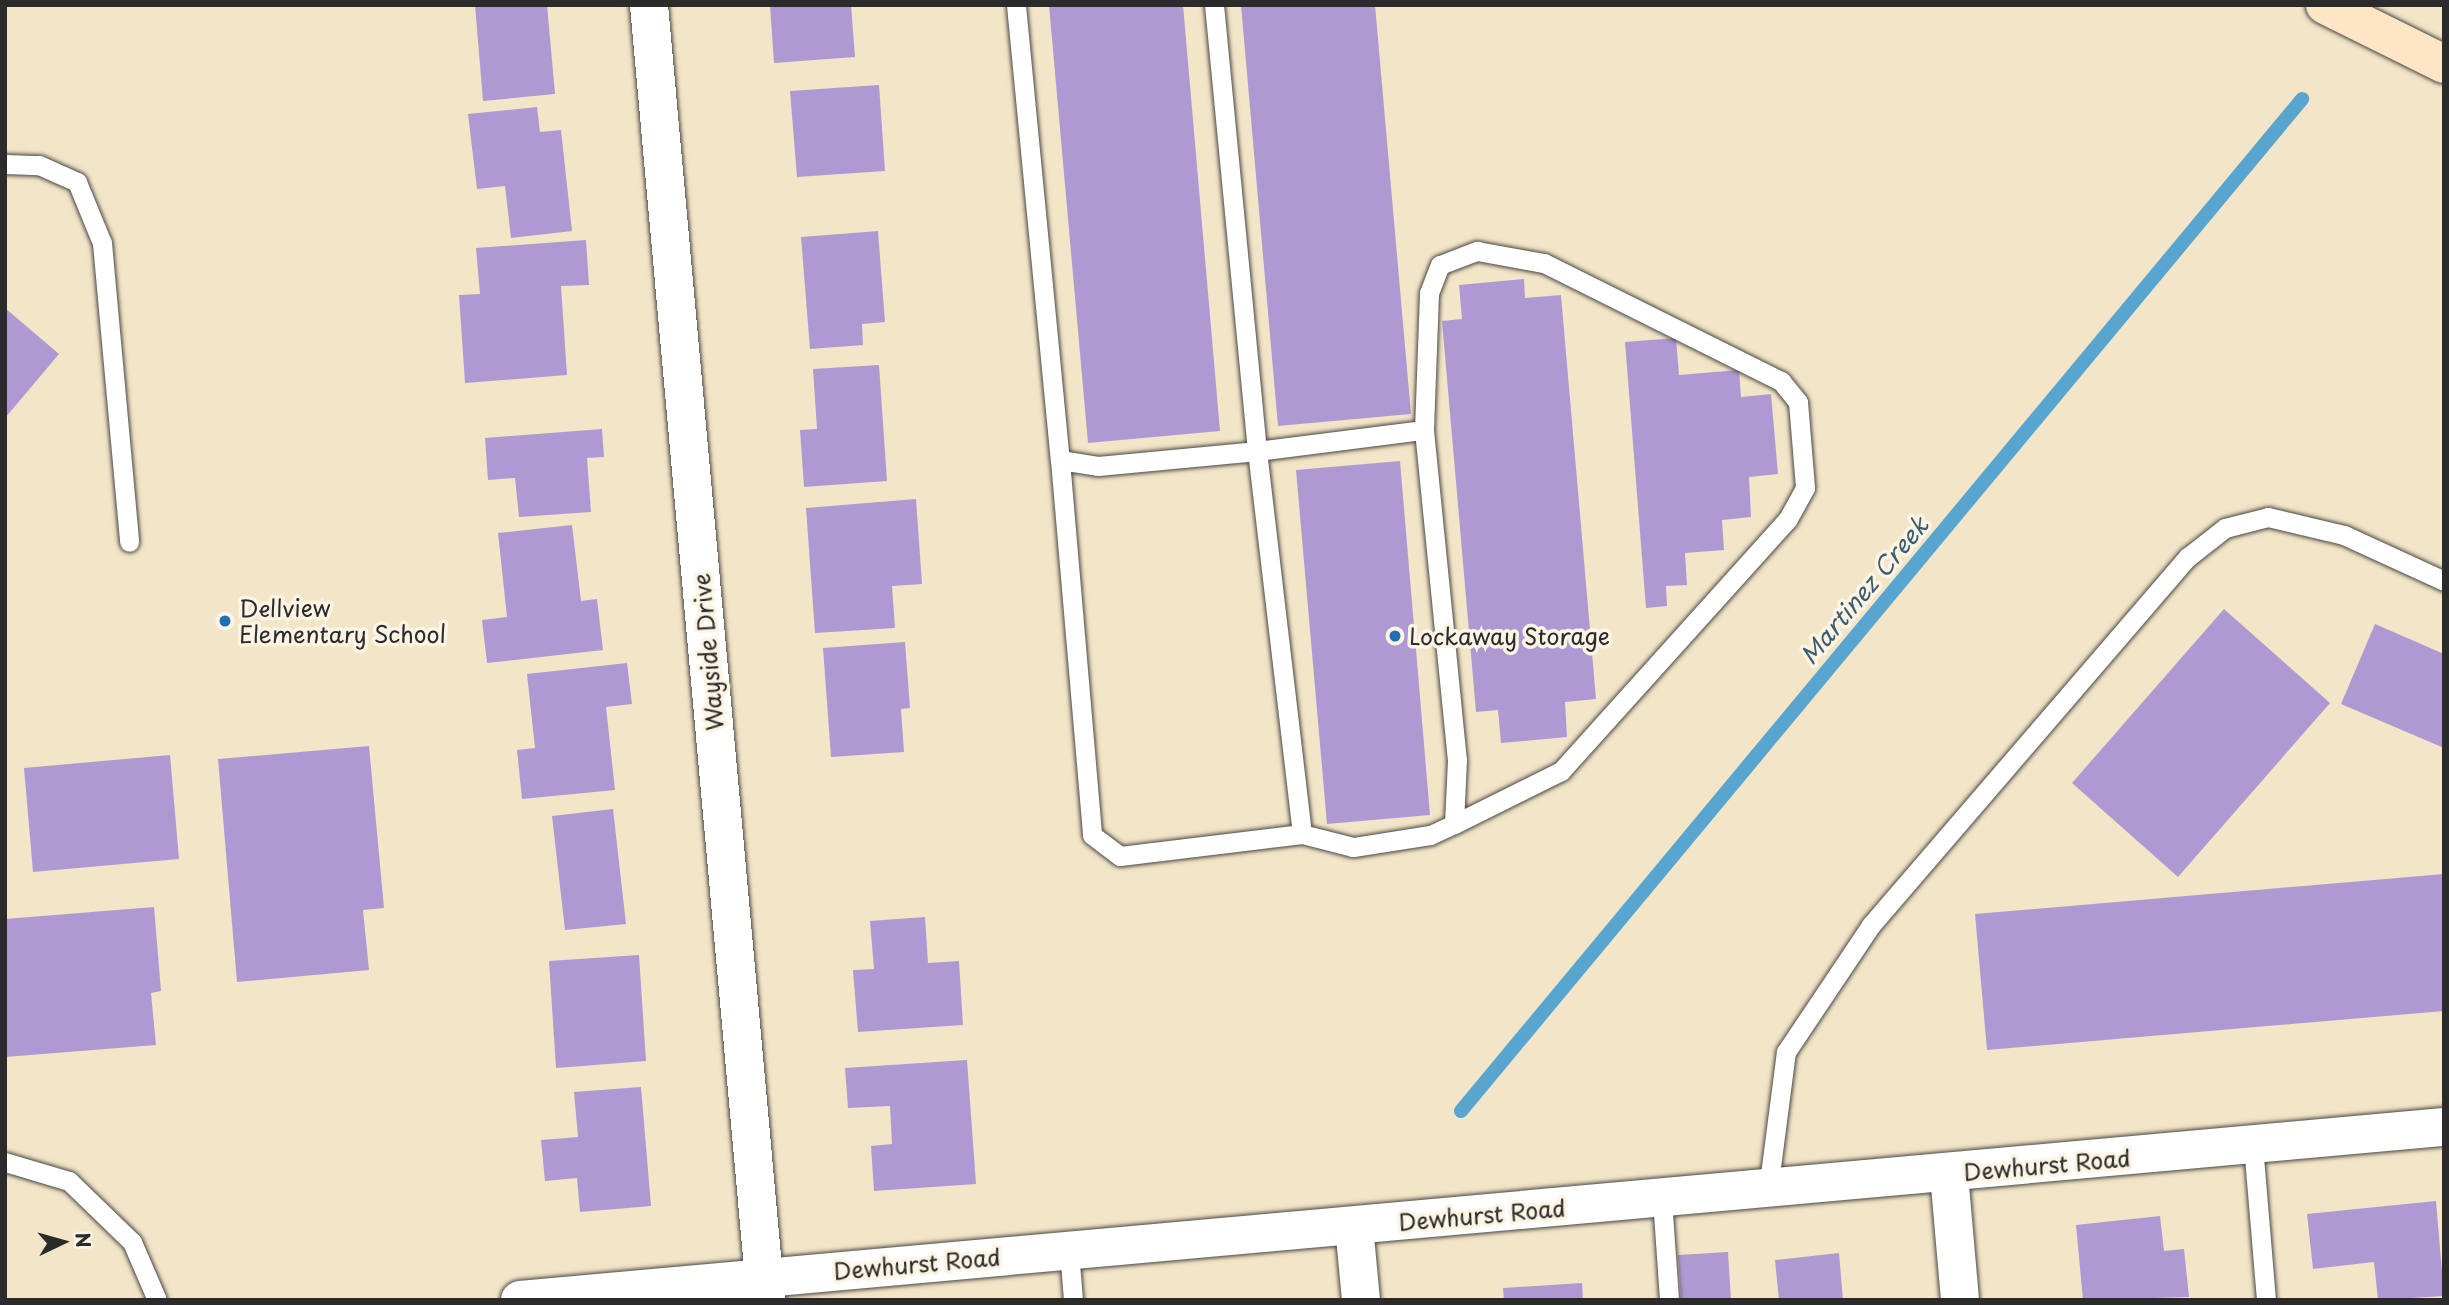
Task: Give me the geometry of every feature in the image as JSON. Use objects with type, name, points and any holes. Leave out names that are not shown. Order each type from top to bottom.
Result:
[{"type":"main road","points":[[2325,5],[2444,64]]},
{"type":"street","name":"Wayside Drive","points":[[649,5],[765,1288]]},
{"type":"street","name":"Dewhurst Road","points":[[520,1300],[765,1288],[1069,1251],[1949,1174],[2444,1127]]},
{"type":"street","points":[[1949,1174],[1960,1300]]},
{"type":"street","points":[[1354,1226],[1361,1300]]},
{"type":"lane","points":[[1016,5],[1060,460],[1092,835],[1120,856],[1302,834],[1353,847],[1430,835],[1454,824],[1561,771],[1787,520],[1805,488],[1798,402],[1780,381],[1544,263],[1477,251],[1440,265],[1430,293],[1424,430],[1457,760],[1454,824]]},
{"type":"lane","points":[[1214,5],[1257,451],[1302,834]]},
{"type":"lane","points":[[5,163],[39,165],[77,182],[102,243],[129,542]]},
{"type":"lane","points":[[1060,460],[1098,466],[1257,451],[1424,430]]},
{"type":"lane","points":[[1768,1190],[1786,1052],[1801,1029],[1871,925],[2188,557],[2225,528],[2268,517],[2344,535],[2444,581]]},
{"type":"lane","points":[[2253,1145],[2266,1300]]},
{"type":"lane","points":[[5,1162],[69,1181],[132,1242],[157,1300]]},
{"type":"lane","points":[[1662,1199],[1670,1300]]},
{"type":"lane","points":[[1069,1251],[1073,1300]]},
{"type":"building","points":[[475,5],[547,5],[555,94],[483,101]]},
{"type":"building","points":[[770,5],[851,5],[855,57],[774,63]]},
{"type":"building","points":[[1049,5],[1183,5],[1220,431],[1088,443]]},
{"type":"building","points":[[1241,5],[1375,5],[1411,414],[1278,426]]},
{"type":"building","points":[[879,85],[885,171],[797,177],[790,91]]},
{"type":"building","points":[[537,107],[540,132],[561,130],[572,231],[511,238],[505,186],[477,189],[468,114]]},
{"type":"building","points":[[878,231],[885,322],[862,324],[863,345],[810,349],[801,237]]},
{"type":"building","points":[[586,240],[589,285],[561,286],[567,375],[465,383],[459,295],[480,294],[476,248]]},
{"type":"building","points":[[1524,279],[1525,298],[1561,295],[1596,699],[1565,702],[1567,737],[1501,743],[1498,710],[1476,712],[1442,321],[1462,319],[1459,285]]},
{"type":"building","points":[[5,308],[59,354],[5,418]]},
{"type":"building","points":[[1676,338],[1679,375],[1739,370],[1741,397],[1771,394],[1778,474],[1749,477],[1751,517],[1722,520],[1724,550],[1685,553],[1687,585],[1666,586],[1667,606],[1646,608],[1625,342]]},
{"type":"building","points":[[879,365],[887,481],[804,487],[800,430],[817,429],[813,369]]},
{"type":"building","points":[[602,429],[604,457],[587,458],[591,512],[519,517],[515,478],[488,480],[485,438]]},
{"type":"building","points":[[1400,461],[1430,815],[1327,824],[1296,470]]},
{"type":"building","points":[[916,499],[922,584],[892,586],[895,628],[815,633],[806,508]]},
{"type":"building","points":[[572,525],[581,601],[597,599],[603,650],[487,663],[482,620],[507,617],[498,533]]},
{"type":"building","points":[[2224,609],[2330,703],[2178,877],[2072,783]]},
{"type":"building","points":[[2375,624],[2444,654],[2444,748],[2341,704]]},
{"type":"building","points":[[905,642],[910,708],[901,709],[904,752],[831,757],[823,648]]},
{"type":"building","points":[[627,663],[632,704],[606,707],[615,790],[522,799],[517,750],[535,748],[527,674]]},
{"type":"building","points":[[369,746],[384,908],[363,910],[369,970],[237,982],[218,759]]},
{"type":"building","points":[[170,755],[179,859],[33,872],[24,768]]},
{"type":"building","points":[[613,809],[626,924],[565,930],[552,816]]},
{"type":"building","points":[[2444,874],[2444,1011],[1987,1050],[1975,914]]},
{"type":"building","points":[[154,907],[161,991],[151,993],[156,1045],[5,1057],[5,919]]},
{"type":"building","points":[[925,917],[928,963],[959,961],[963,1025],[858,1032],[853,970],[874,969],[870,921]]},
{"type":"building","points":[[639,955],[646,1061],[556,1068],[549,961]]},
{"type":"building","points":[[967,1060],[976,1184],[874,1191],[871,1146],[892,1144],[890,1106],[848,1108],[845,1068]]},
{"type":"building","points":[[641,1087],[651,1206],[580,1212],[577,1178],[545,1181],[541,1140],[578,1137],[574,1092]]},
{"type":"building","points":[[2436,1201],[2444,1296],[2378,1300],[2374,1262],[2313,1269],[2307,1214]]},
{"type":"building","points":[[2160,1216],[2164,1251],[2184,1249],[2189,1297],[2083,1300],[2076,1225]]},
{"type":"building","points":[[1728,1252],[1731,1300],[1681,1300],[1678,1255]]},
{"type":"building","points":[[1839,1253],[1843,1300],[1779,1300],[1775,1260]]},
{"type":"building","points":[[1582,1283],[1583,1300],[1504,1300],[1503,1288]]},
{"type":"waterway","name":"Martinez Creek","points":[[1461,1111],[2302,99]]},
{"type":"place","name":"Dellview Elementary School","points":[[225,621]]},
{"type":"place","name":"Lockaway Storage","points":[[1395,636]]}]
